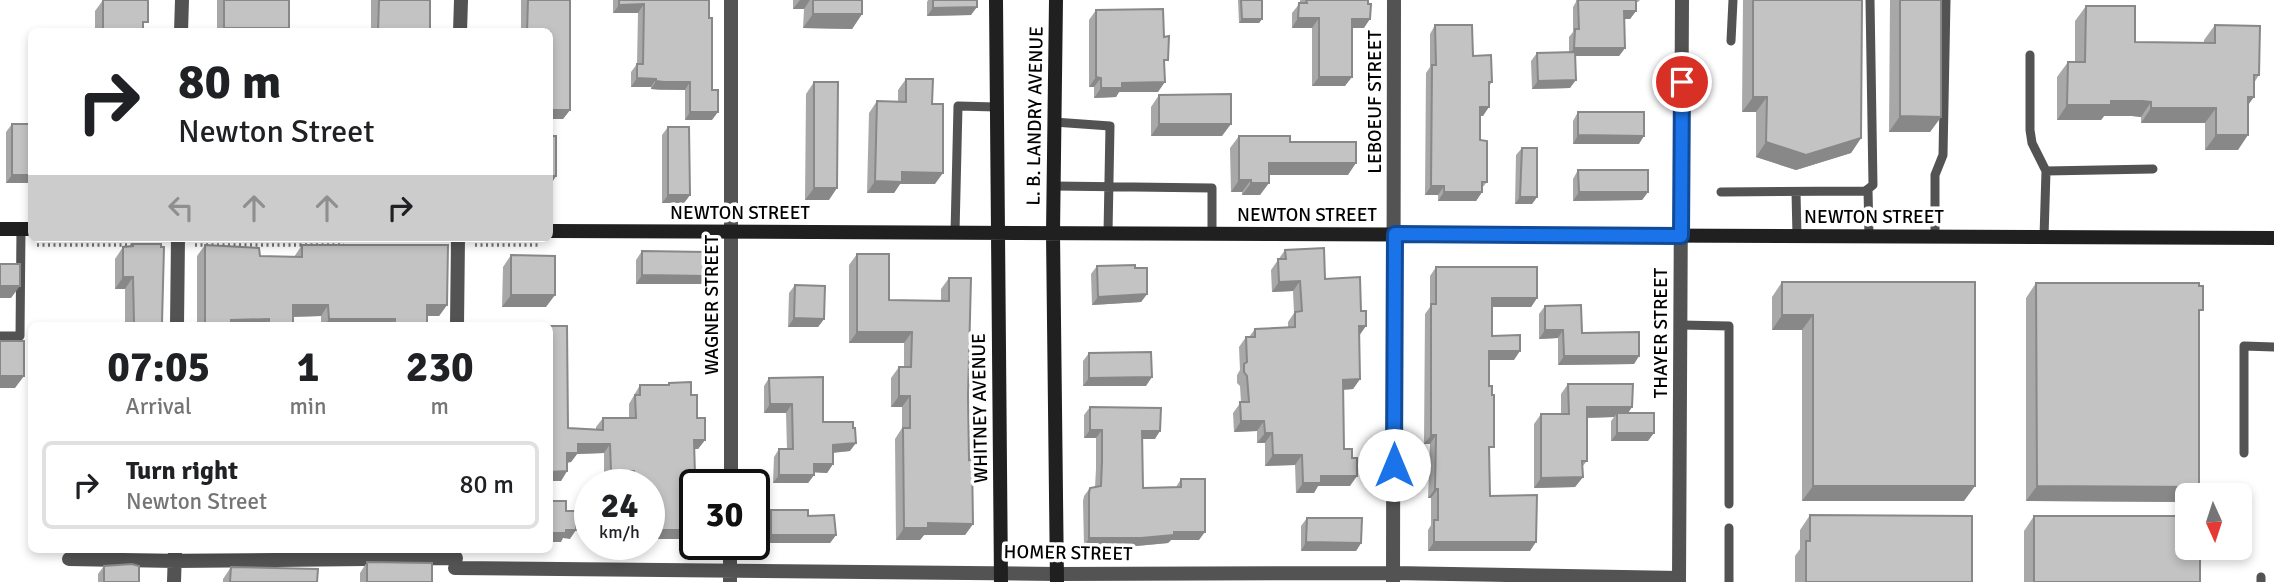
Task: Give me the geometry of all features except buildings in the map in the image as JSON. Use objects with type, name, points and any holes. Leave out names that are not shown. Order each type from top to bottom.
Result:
[{"type":"main road","name":"L. B. LANDRY AVENUE","points":[[996,0],[996,233]]},
{"type":"main road","name":"L. B. LANDRY AVENUE","points":[[1053,233],[1056,0]]},
{"type":"main road","points":[[0,229],[26,229]]},
{"type":"main road","name":"NEWTON STREET","points":[[553,231],[2274,238]]},
{"type":"main road","name":"WHITNEY AVENUE","points":[[996,233],[1001,577]]},
{"type":"main road","points":[[1053,233],[1058,578]]},
{"type":"street","points":[[181,0],[181,28]]},
{"type":"street","points":[[460,28],[461,0]]},
{"type":"street","name":"WAGNER STREET","points":[[731,0],[731,469]]},
{"type":"street","name":"LEBOEUF STREET","points":[[1393,577],[1394,0]]},
{"type":"street","name":"THAYER STREET","points":[[1679,580],[1682,0]]},
{"type":"street","points":[[177,322],[178,242]]},
{"type":"street","points":[[457,322],[458,242]]},
{"type":"street","points":[[174,582],[175,555]]},
{"type":"street","name":"HOMER STREET","points":[[69,559],[175,555],[730,576],[1679,580]]},
{"type":"lane","points":[[1731,41],[1733,0]]},
{"type":"lane","points":[[1721,192],[1865,191],[1873,185],[1870,0]]},
{"type":"lane","points":[[1935,237],[1935,175],[1943,155],[1946,0]]},
{"type":"lane","points":[[2031,55],[2030,130],[2032,143],[2046,171],[2044,237]]},
{"type":"lane","points":[[955,233],[958,106],[996,107]]},
{"type":"lane","points":[[1054,122],[1110,126],[1108,233]]},
{"type":"lane","points":[[2046,171],[2153,169]]},
{"type":"lane","points":[[1054,186],[1212,188],[1212,234]]},
{"type":"lane","points":[[1868,189],[1870,236]]},
{"type":"lane","points":[[1796,192],[1797,236]]},
{"type":"lane","points":[[0,336],[20,336],[15,269],[26,229]]},
{"type":"lane","points":[[1681,325],[1729,326],[1729,504]]},
{"type":"lane","points":[[2244,453],[2244,346],[2274,347]]},
{"type":"lane","points":[[1729,528],[1729,582]]},
{"type":"path","points":[[58,245],[134,245]]},
{"type":"path","points":[[198,245],[348,245]]},
{"type":"route","points":[[1394,465],[1395,234],[1681,236],[1682,82]]}]
